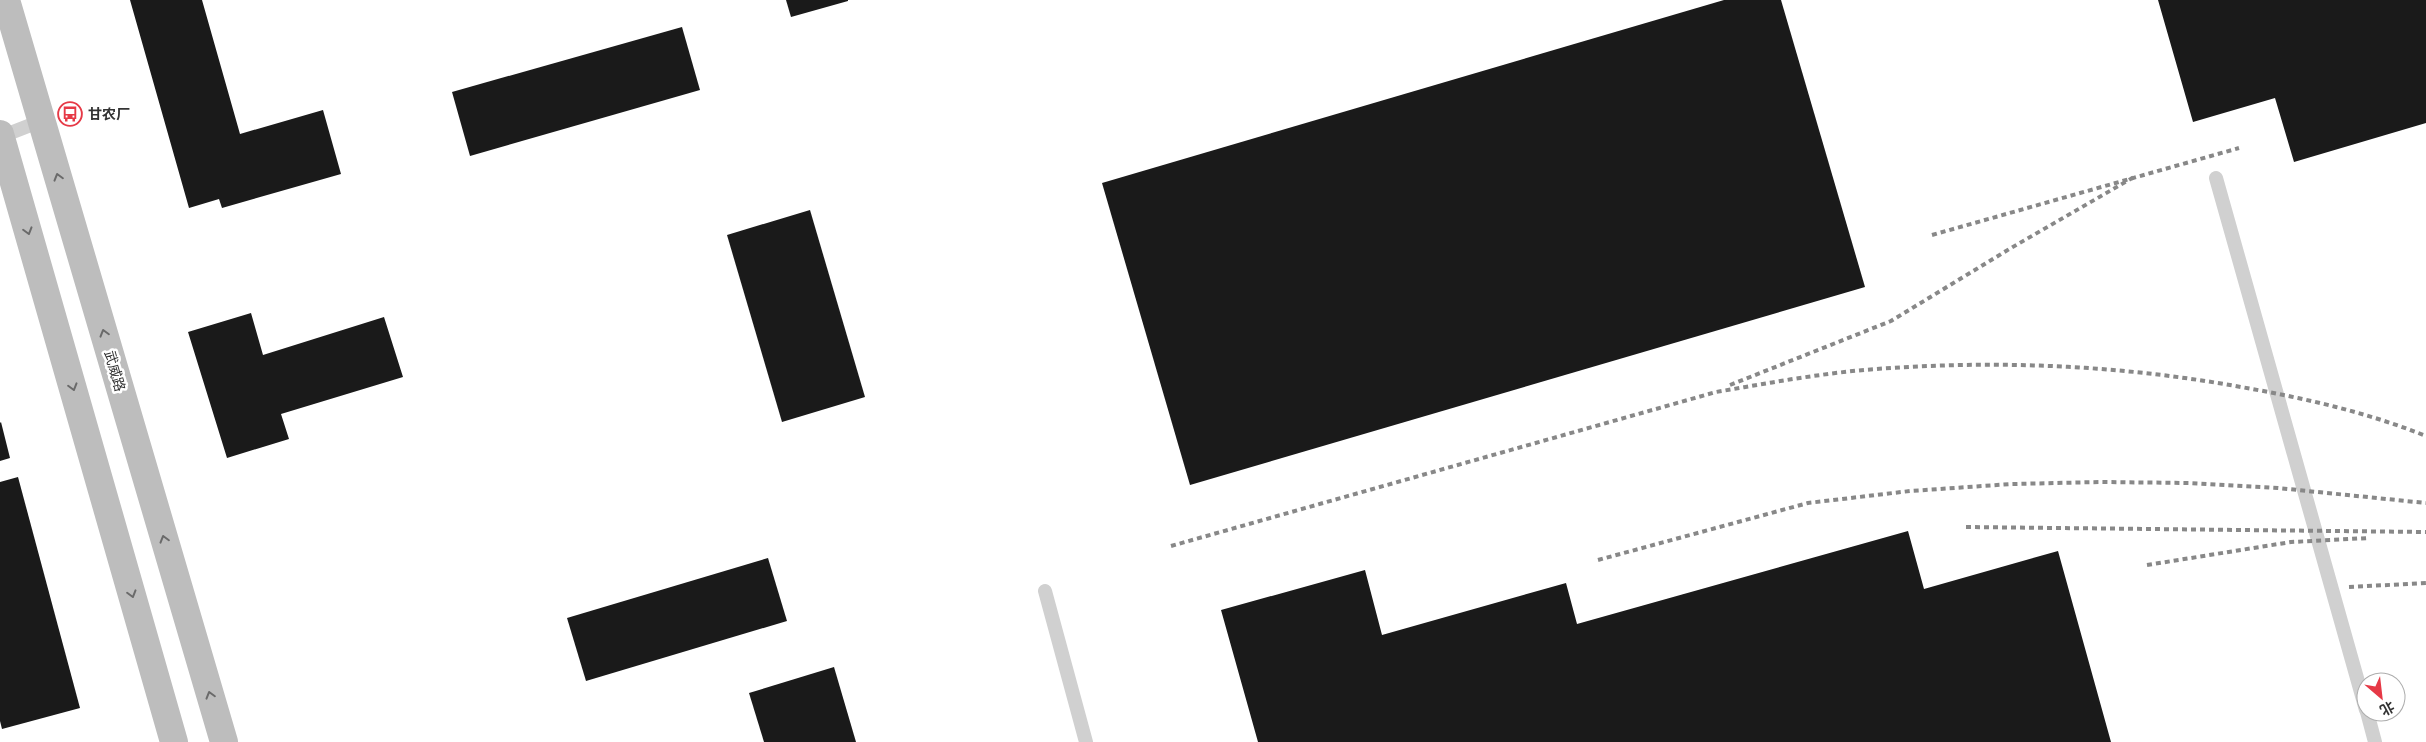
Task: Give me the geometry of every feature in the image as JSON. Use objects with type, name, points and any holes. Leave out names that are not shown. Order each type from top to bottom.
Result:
[{"type":"main road","name":"武威路","points":[[6,0],[224,742]]},
{"type":"main road","points":[[0,136],[174,742]]},
{"type":"lane","points":[[0,136],[41,121]]},
{"type":"lane","points":[[2216,178],[2356,675]]},
{"type":"lane","points":[[1045,591],[1086,742]]},
{"type":"lane","points":[[2369,722],[2375,742]]},
{"type":"building","points":[[130,0],[202,0],[240,134],[323,110],[341,174],[222,208],[219,199],[189,208]]},
{"type":"building","points":[[786,0],[848,0],[848,1],[791,17]]},
{"type":"building","points":[[1724,0],[1781,0],[1865,287],[1190,485],[1102,183]]},
{"type":"building","points":[[2158,0],[2426,0],[2426,123],[2294,162],[2275,98],[2193,122]]},
{"type":"building","points":[[682,27],[700,90],[470,156],[452,92]]},
{"type":"building","points":[[810,210],[865,397],[782,422],[727,235]]},
{"type":"building","points":[[251,313],[263,355],[384,317],[403,377],[281,414],[289,439],[227,458],[188,332]]},
{"type":"building","points":[[0,423],[10,458],[0,461]]},
{"type":"building","points":[[18,477],[80,708],[2,729],[0,721],[0,482]]},
{"type":"building","points":[[1908,531],[1924,589],[2058,551],[2111,742],[1258,742],[1221,610],[1365,570],[1382,635],[1566,583],[1577,624]]},
{"type":"building","points":[[768,558],[787,621],[586,681],[567,618]]},
{"type":"building","points":[[834,667],[856,742],[764,742],[749,693]]},
{"type":"railway","points":[[1932,235],[2239,148]]},
{"type":"railway","points":[[1730,385],[1891,321],[2011,248],[2134,177]]},
{"type":"railway","points":[[1171,546],[1716,392],[1836,373],[1876,369],[1922,366],[2013,365],[2105,369],[2150,374],[2241,387],[2311,401],[2358,413],[2426,436]]},
{"type":"railway","points":[[1598,560],[1808,503],[1910,491],[2012,484],[2190,483],[2278,488],[2426,503]]},
{"type":"railway","points":[[1966,527],[2426,532]]},
{"type":"railway","points":[[2147,565],[2291,542],[2369,538]]},
{"type":"railway","points":[[2349,587],[2426,583]]},
{"type":"place","name":"甘农厂","points":[[70,114]]}]
